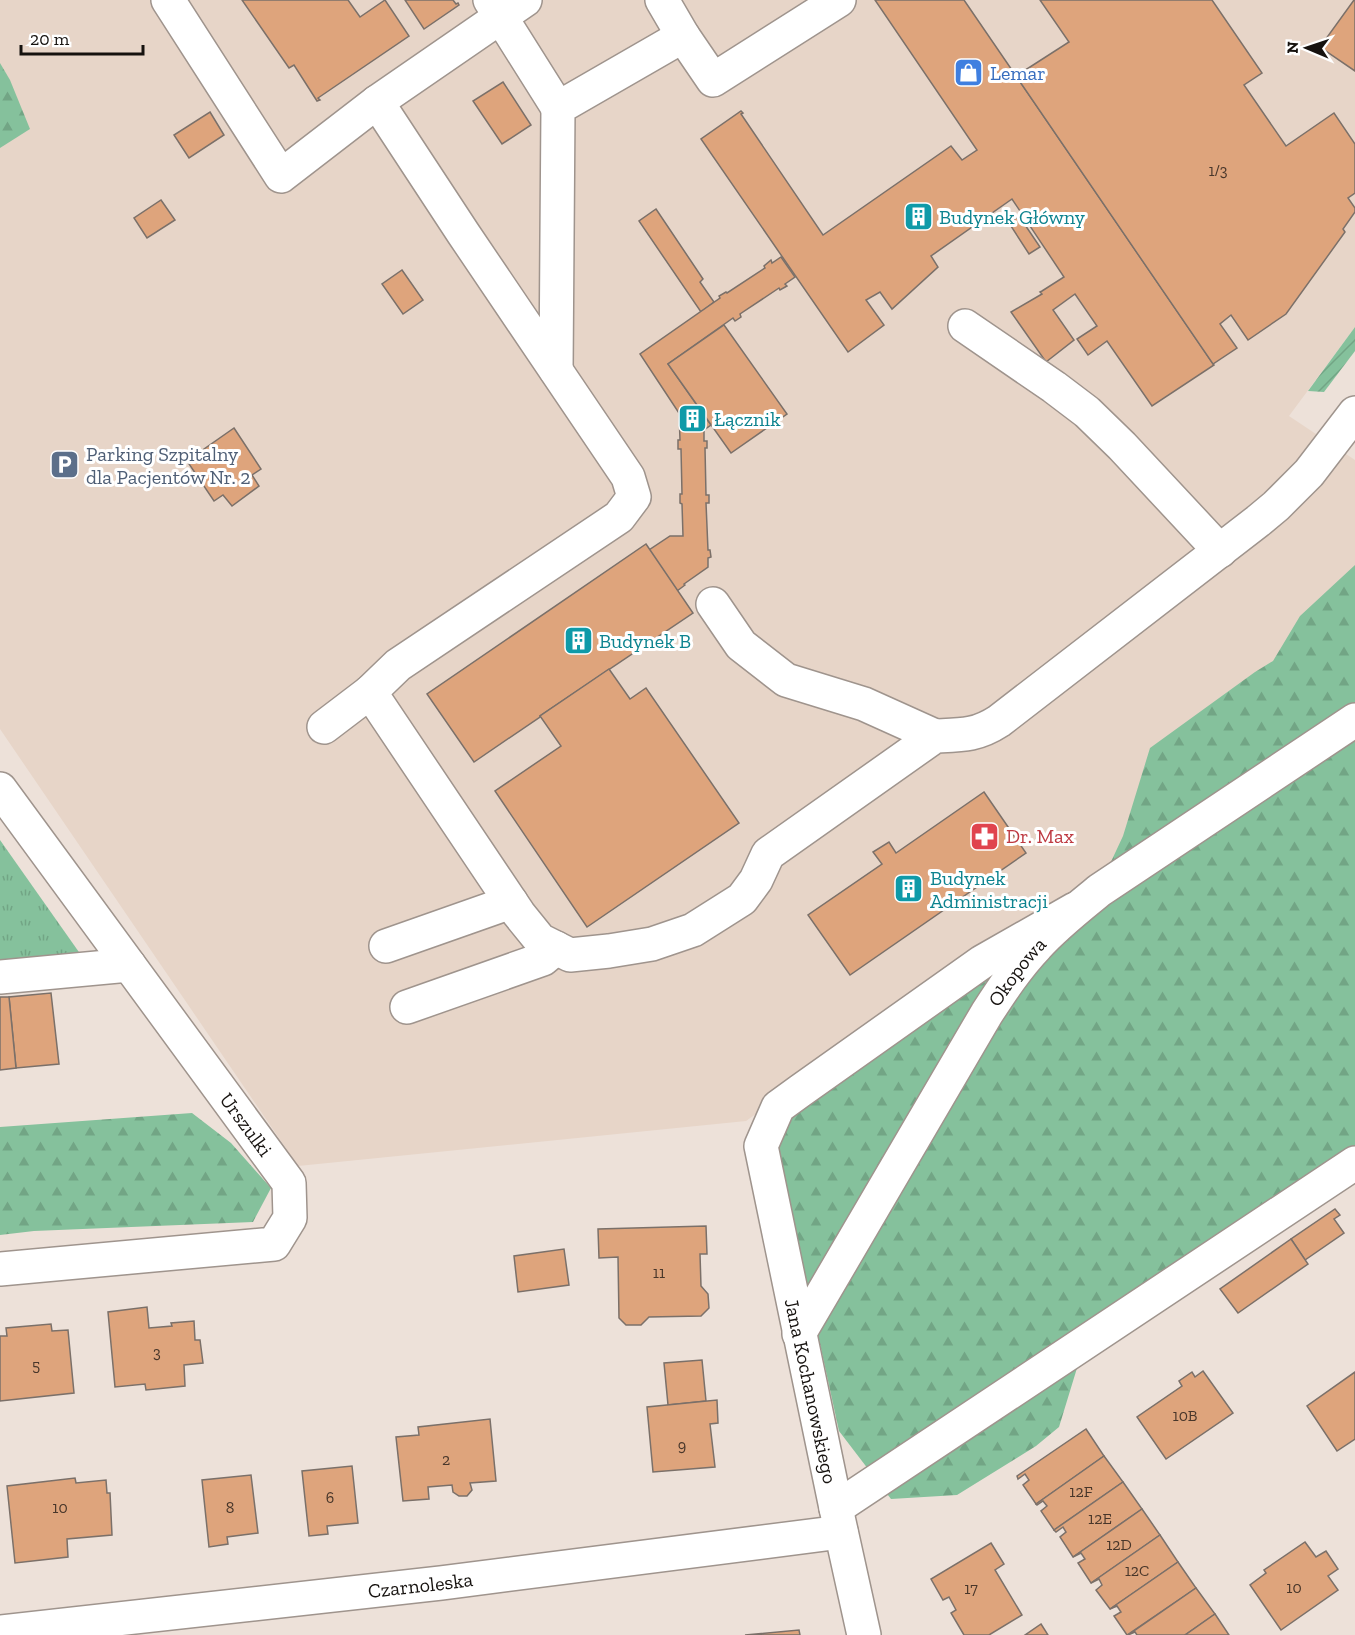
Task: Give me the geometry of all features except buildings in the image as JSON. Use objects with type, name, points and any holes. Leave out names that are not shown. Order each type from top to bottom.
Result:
[{"type":"street","points":[[168,0],[281,176],[505,5],[558,108],[556,370]]},
{"type":"street","points":[[662,0],[713,80],[839,0]]},
{"type":"street","points":[[558,108],[683,36]]},
{"type":"street","points":[[324,727],[370,692],[398,665],[619,517],[634,497],[628,477],[469,243],[377,102]]},
{"type":"street","points":[[965,326],[1087,412],[1220,551]]},
{"type":"street","points":[[713,604],[741,645],[786,680],[864,704],[935,736],[968,735],[989,728],[1276,506],[1317,463],[1355,412]]},
{"type":"street","points":[[370,692],[519,914],[540,940],[570,955],[652,944],[693,930],[742,899],[756,880],[768,854],[935,736]]},
{"type":"street","name":"Okopowa","points":[[799,1334],[987,1013],[1036,946],[1100,890],[1355,720]]},
{"type":"street","name":"Urszulki","points":[[0,789],[289,1183],[290,1218],[273,1244],[0,1269]]},
{"type":"street","points":[[386,946],[511,903]]},
{"type":"street","name":"Jana Kochanowskiego","points":[[864,1635],[760,1146],[778,1107],[792,1096],[982,962],[1076,909]]},
{"type":"street","points":[[407,1007],[543,959],[556,948]]},
{"type":"street","points":[[0,977],[129,965]]},
{"type":"street","points":[[838,1520],[1355,1163]]},
{"type":"street","name":"Czarnoleska","points":[[0,1632],[441,1582],[838,1520]]},
{"type":"shaded area","points":[[0,0],[1355,0],[1355,327],[1289,416],[1355,460],[1355,698],[1109,866],[746,1121],[298,1166],[0,729]]},
{"type":"green space","points":[[0,63],[10,80],[30,129],[0,148]]},
{"type":"green space","points":[[1355,327],[1355,351],[1324,392],[1308,391]]},
{"type":"green space","points":[[1355,565],[1355,1150],[1081,1355],[1059,1427],[1036,1446],[957,1495],[891,1499],[839,1431],[768,1106],[1109,866],[1123,836],[1150,748],[1273,661],[1300,616]]},
{"type":"green space","points":[[0,840],[81,955],[0,964]]},
{"type":"green space","points":[[192,1113],[231,1143],[271,1188],[253,1222],[34,1231],[0,1235],[0,1127]]},
{"type":"place","name":"Lemar","points":[[969,73]]},
{"type":"place","name":"Budynek Główny","points":[[918,217]]},
{"type":"place","name":"Łącznik","points":[[693,419]]},
{"type":"place","name":"Parking Szpitalny dla Pacjentów Nr. 2","points":[[65,465]]},
{"type":"place","name":"Budynek B","points":[[578,641]]},
{"type":"place","name":"Dr. Max","points":[[985,836]]},
{"type":"place","name":"Budynek Administracji","points":[[909,889]]}]
